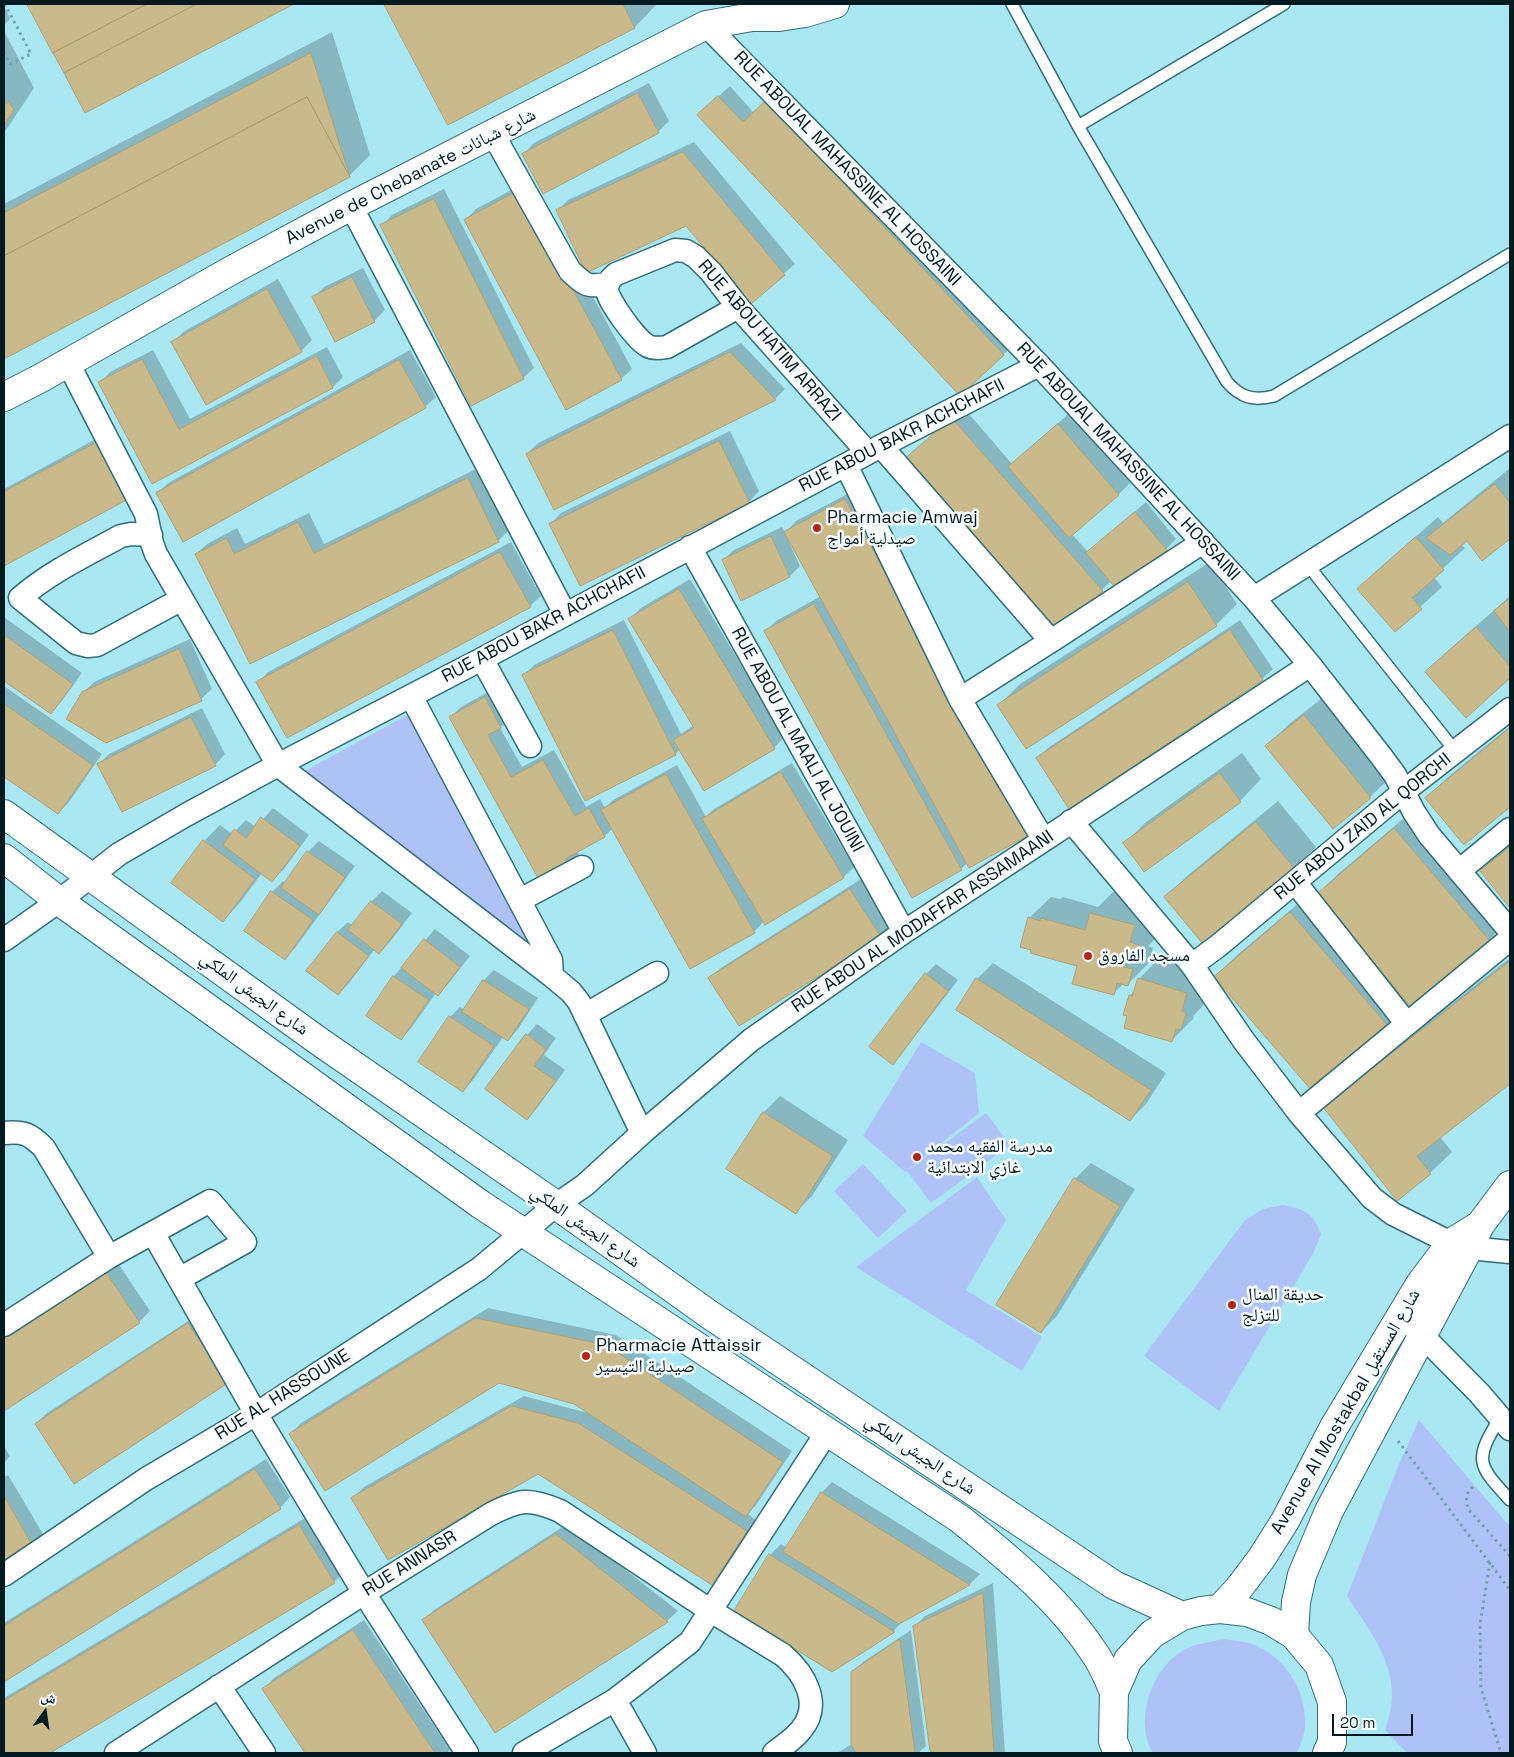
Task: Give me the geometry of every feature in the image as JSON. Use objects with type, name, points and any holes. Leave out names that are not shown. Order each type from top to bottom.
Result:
[{"type":"main road","name":"Avenue de Chebanate شارع شبانات","points":[[4,397],[351,206],[706,25],[752,17],[775,10],[805,13],[836,4]]},
{"type":"main road","name":"شارع الجيش الملكي","points":[[4,814],[320,1042],[556,1205],[710,1315],[1114,1585],[1182,1616]]},
{"type":"main road","name":"شارع الجيش الملكي","points":[[4,858],[59,901],[480,1204],[960,1519],[1011,1560],[1050,1598],[1078,1630],[1098,1659],[1114,1692]]},
{"type":"main road","name":"Avenue Al Mostakbal شارع المستقبل","points":[[1294,1635],[1302,1575],[1329,1511],[1422,1336],[1467,1239],[1510,1185]]},
{"type":"main road","name":"Avenue Al Mostakbal شارع المستقبل","points":[[1220,1609],[1261,1559],[1285,1521],[1334,1427],[1401,1314],[1432,1266],[1467,1239]]},
{"type":"main road","points":[[1112,1749],[1114,1692],[1128,1660],[1152,1634],[1182,1616],[1220,1609],[1247,1612],[1271,1621],[1294,1635],[1319,1665],[1332,1702],[1333,1749]]},
{"type":"street","name":"RUE ABOUAL MAHASSINE AL HOSSAINI","points":[[706,25],[1039,366],[1254,598],[1310,665],[1381,756],[1395,775],[1414,812],[1429,835],[1510,931]]},
{"type":"street","points":[[493,134],[570,272],[582,282],[591,286],[608,284]]},
{"type":"street","points":[[351,206],[565,614]]},
{"type":"street","name":"RUE ABOU HATIM ARRAZI","points":[[738,307],[667,347],[657,348],[641,342],[630,330],[607,291],[608,284],[610,278],[616,274],[665,253],[675,250],[686,251],[696,257],[711,272],[738,307],[1051,641]]},
{"type":"street","points":[[68,363],[146,514],[156,554],[278,765],[571,992],[579,1002],[642,1133]]},
{"type":"street","name":"RUE ABOU BAKR ACHCHAFII","points":[[4,940],[59,901],[119,854],[278,765],[482,659],[874,450],[1039,366]]},
{"type":"street","points":[[1254,598],[1510,436]]},
{"type":"street","points":[[846,465],[960,700],[1043,839]]},
{"type":"street","points":[[151,535],[131,534],[121,536],[60,568],[12,598],[76,643],[88,646],[97,645],[182,599]]},
{"type":"street","points":[[960,700],[1203,542]]},
{"type":"street","name":"RUE ABOU AL MAALI AL JOUINI","points":[[690,547],[904,932]]},
{"type":"street","points":[[482,659],[530,746]]},
{"type":"street","name":"RUE ABOU AL MODAFFAR ASSAMAANI","points":[[556,1205],[585,1185],[642,1133],[751,1040],[904,932],[1310,665]]},
{"type":"street","points":[[411,696],[551,960],[552,976]]},
{"type":"street","name":"RUE ABOU ZAID AL QORCHI","points":[[1192,965],[1218,946],[1403,792],[1510,709]]},
{"type":"street","points":[[1071,821],[1192,965],[1244,1041],[1299,1113],[1372,1198],[1393,1214],[1510,1252]]},
{"type":"street","points":[[1459,871],[1510,829]]},
{"type":"street","points":[[520,900],[582,867]]},
{"type":"street","points":[[1295,882],[1407,1024]]},
{"type":"street","points":[[1299,1113],[1510,939]]},
{"type":"street","points":[[585,1016],[657,973]]},
{"type":"street","points":[[4,1133],[19,1132],[32,1136],[44,1148],[109,1257]]},
{"type":"street","points":[[5,1320],[109,1257],[210,1201],[245,1242],[179,1279]]},
{"type":"street","name":"RUE AL HASSOUNE","points":[[4,1575],[146,1479],[256,1414],[479,1269],[556,1205]]},
{"type":"street","points":[[153,1232],[256,1414],[364,1593],[467,1753]]},
{"type":"street","points":[[1401,1314],[1479,1393],[1505,1424]]},
{"type":"street","points":[[524,1753],[615,1700],[690,1642],[827,1432]]},
{"type":"street","name":"RUE ANNASR","points":[[116,1753],[364,1593],[491,1514],[512,1503],[529,1501],[542,1503],[560,1511],[711,1611],[783,1655],[801,1673],[810,1696],[811,1709],[807,1721],[801,1730],[774,1753]]},
{"type":"street","points":[[219,1686],[264,1753]]},
{"type":"street","points":[[615,1700],[645,1753]]},
{"type":"lane","points":[[1012,4],[1078,126],[1227,382],[1235,391],[1244,396],[1264,398],[1274,396],[1510,254]]},
{"type":"lane","points":[[1078,126],[1284,4]]},
{"type":"lane","points":[[1307,564],[1456,752]]},
{"type":"lane","points":[[1505,1424],[1490,1435],[1482,1451],[1483,1464],[1487,1476],[1510,1500]]},
{"type":"path","points":[[4,52],[10,64],[31,54],[5,4]]},
{"type":"path","points":[[1379,1417],[1510,1590]]},
{"type":"path","points":[[1487,1476],[1470,1490],[1466,1502],[1469,1510],[1510,1556]]},
{"type":"path","points":[[1490,1562],[1480,1625],[1481,1688],[1501,1753]]},
{"type":"shaded area","points":[[413,712],[541,952],[303,772]]},
{"type":"shaded area","points":[[921,1042],[975,1073],[979,1113],[905,1172],[863,1136]]},
{"type":"shaded area","points":[[986,1113],[1010,1145],[931,1203],[907,1171]]},
{"type":"shaded area","points":[[863,1164],[907,1211],[878,1238],[834,1191]]},
{"type":"shaded area","points":[[977,1177],[1006,1220],[966,1290],[1042,1337],[1022,1371],[856,1267]]},
{"type":"shaded area","name":"حديقة المنال للتزلج","points":[[1283,1205],[1303,1210],[1307,1213],[1315,1221],[1321,1234],[1313,1254],[1219,1411],[1144,1356],[1245,1220],[1263,1209]]},
{"type":"shaded area","points":[[1419,1420],[1510,1527],[1510,1753],[1407,1753],[1385,1730],[1391,1711],[1392,1692],[1390,1675],[1385,1659],[1347,1596],[1399,1464]]},
{"type":"shaded area","points":[[1226,1639],[1249,1643],[1264,1650],[1284,1666],[1292,1676],[1298,1688],[1305,1712],[1304,1732],[1297,1753],[1153,1753],[1145,1728],[1145,1714],[1152,1688],[1158,1676],[1166,1665],[1180,1652],[1199,1644]]},
{"type":"building","points":[[27,4],[147,4],[53,53]]},
{"type":"building","points":[[147,4],[197,4],[64,73],[53,53]]},
{"type":"building","points":[[197,4],[294,4],[85,113],[64,73]]},
{"type":"building","points":[[384,4],[623,4],[635,28],[448,125]]},
{"type":"building","points":[[311,53],[350,177],[307,97],[4,256],[4,213]]},
{"type":"building","points":[[638,93],[659,133],[543,194],[522,154]]},
{"type":"building","points":[[718,96],[743,122],[766,100],[1004,355],[960,396],[697,115]]},
{"type":"building","points":[[307,97],[350,177],[4,359],[4,256]]},
{"type":"building","points":[[9,102],[14,110],[4,125],[4,105]]},
{"type":"building","points":[[683,152],[785,275],[751,304],[686,226],[586,273],[556,210]]},
{"type":"building","points":[[519,190],[622,380],[566,410],[464,220]]},
{"type":"building","points":[[434,199],[524,379],[471,406],[380,225]]},
{"type":"building","points":[[352,277],[375,322],[335,342],[312,297]]},
{"type":"building","points":[[267,289],[302,352],[206,405],[171,342]]},
{"type":"building","points":[[730,352],[776,400],[554,510],[526,454]]},
{"type":"building","points":[[317,356],[333,388],[152,484],[98,382],[142,359],[179,429]]},
{"type":"building","points":[[399,360],[426,408],[183,542],[156,493]]},
{"type":"building","points":[[952,418],[1103,591],[1057,631],[906,458]]},
{"type":"building","points":[[1058,424],[1119,495],[1069,538],[1008,467]]},
{"type":"building","points":[[101,440],[132,497],[4,566],[4,492]]},
{"type":"building","points":[[719,441],[750,503],[580,586],[549,524]]},
{"type":"building","points":[[468,478],[499,542],[250,664],[195,554],[227,538],[234,554],[298,522],[314,553]]},
{"type":"building","points":[[1495,484],[1510,503],[1510,539],[1482,561],[1467,541],[1450,555],[1426,538]]},
{"type":"building","points":[[845,499],[1029,835],[969,868],[784,532]]},
{"type":"building","points":[[1135,512],[1167,550],[1118,591],[1086,553]]},
{"type":"building","points":[[771,536],[790,577],[741,601],[722,560]]},
{"type":"building","points":[[1416,537],[1444,570],[1412,598],[1422,609],[1395,632],[1357,589]]},
{"type":"building","points":[[500,552],[531,607],[287,738],[256,682]]},
{"type":"building","points":[[1188,582],[1217,626],[1026,749],[997,705]]},
{"type":"building","points":[[679,589],[775,749],[704,791],[673,740],[694,728],[628,619]]},
{"type":"building","points":[[1510,598],[1510,632],[1494,611]]},
{"type":"building","points":[[814,604],[962,870],[912,898],[764,631]]},
{"type":"building","points":[[1476,627],[1510,666],[1510,678],[1466,718],[1425,672]]},
{"type":"building","points":[[613,630],[676,755],[585,801],[522,675]]},
{"type":"building","points":[[1230,630],[1263,680],[1069,809],[1036,758]]},
{"type":"building","points":[[4,635],[73,684],[51,714],[4,681]]},
{"type":"building","points":[[179,649],[202,701],[106,743],[66,719],[82,692]]},
{"type":"building","points":[[485,697],[501,728],[488,735],[511,777],[543,760],[575,816],[589,808],[605,837],[565,859],[572,872],[543,887],[449,717]]},
{"type":"building","points":[[4,704],[93,765],[58,814],[4,777]]},
{"type":"building","points":[[1304,715],[1371,798],[1333,829],[1265,746]]},
{"type":"building","points":[[191,717],[216,766],[122,812],[97,764]]},
{"type":"building","points":[[1510,728],[1510,807],[1464,845],[1425,798]]},
{"type":"building","points":[[781,772],[844,878],[765,925],[702,819]]},
{"type":"building","points":[[1220,773],[1241,802],[1144,872],[1123,843]]},
{"type":"building","points":[[666,774],[755,933],[690,969],[601,810]]},
{"type":"building","points":[[261,817],[300,846],[272,882],[223,845],[234,829],[246,838]]},
{"type":"building","points":[[1256,822],[1295,869],[1203,944],[1164,897]]},
{"type":"building","points":[[1394,828],[1490,941],[1411,1007],[1316,895]]},
{"type":"building","points":[[203,840],[255,879],[223,922],[171,883]]},
{"type":"building","points":[[1510,847],[1510,908],[1480,871]]},
{"type":"building","points":[[307,851],[345,877],[319,915],[281,888]]},
{"type":"building","points":[[850,889],[881,937],[739,1026],[708,978]]},
{"type":"building","points":[[271,891],[313,920],[285,960],[244,931]]},
{"type":"building","points":[[371,901],[402,924],[379,954],[348,930]]},
{"type":"building","points":[[1290,912],[1388,1026],[1312,1091],[1214,977]]},
{"type":"building","name":"مسجد الفاروق","points":[[1090,913],[1135,925],[1130,942],[1139,945],[1134,961],[1127,959],[1124,967],[1133,969],[1128,986],[1117,983],[1114,995],[1072,984],[1077,966],[1030,953],[1031,950],[1020,947],[1028,917],[1040,921],[1041,918],[1085,930]]},
{"type":"building","points":[[337,932],[369,956],[338,995],[306,971]]},
{"type":"building","points":[[424,939],[460,967],[438,996],[401,968]]},
{"type":"building","points":[[1510,961],[1510,1084],[1417,1156],[1431,1174],[1397,1201],[1323,1107]]},
{"type":"building","points":[[925,973],[948,991],[893,1065],[869,1047]]},
{"type":"building","points":[[393,976],[429,1000],[401,1040],[366,1016]]},
{"type":"building","points":[[976,978],[1151,1090],[1130,1121],[956,1010]]},
{"type":"building","name":"مسجد الفاروق","points":[[1138,978],[1187,993],[1182,1011],[1186,1013],[1181,1030],[1176,1029],[1172,1042],[1124,1028],[1127,1016],[1123,1015],[1129,995],[1132,996]]},
{"type":"building","points":[[483,980],[529,1009],[508,1041],[462,1012]]},
{"type":"building","points":[[449,1016],[494,1046],[463,1092],[418,1062]]},
{"type":"building","points":[[526,1034],[546,1049],[534,1066],[556,1081],[527,1120],[485,1089]]},
{"type":"building","points":[[763,1112],[833,1156],[796,1214],[726,1169]]},
{"type":"building","points":[[1074,1178],[1120,1206],[1041,1333],[996,1305]]},
{"type":"building","points":[[104,1269],[140,1323],[4,1411],[4,1334]]},
{"type":"building","points":[[476,1318],[606,1345],[783,1462],[746,1517],[574,1404],[499,1383],[325,1491],[289,1434]]},
{"type":"building","points":[[188,1323],[228,1383],[74,1484],[35,1424]]},
{"type":"building","points":[[512,1406],[578,1423],[747,1531],[712,1585],[538,1474],[388,1560],[351,1498]]},
{"type":"building","points":[[255,1469],[281,1509],[4,1682],[4,1626]]},
{"type":"building","points":[[821,1492],[970,1585],[899,1624],[783,1552]]},
{"type":"building","points":[[4,1496],[33,1546],[4,1562]]},
{"type":"building","points":[[299,1525],[335,1583],[50,1753],[4,1753],[4,1701]]},
{"type":"building","points":[[556,1534],[668,1622],[495,1733],[422,1620]]},
{"type":"building","points":[[769,1554],[895,1632],[832,1672],[734,1611]]},
{"type":"building","points":[[983,1593],[994,1753],[935,1753],[930,1751],[913,1626]]},
{"type":"building","points":[[353,1630],[435,1753],[305,1753],[262,1689]]},
{"type":"building","points":[[900,1639],[915,1753],[856,1753],[851,1744],[851,1672]]},
{"type":"place","name":"Pharmacie Amwaj صيدلية أمواج","points":[[817,528]]},
{"type":"place","name":"مسجد الفاروق","points":[[1088,956]]},
{"type":"place","name":"مدرسة الفقيه محمد غازي الابتدائية","points":[[917,1157]]},
{"type":"place","name":"حديقة المنال للتزلج","points":[[1232,1305]]},
{"type":"place","name":"Pharmacie Attaissir صيدلية التيسير","points":[[586,1356]]}]
